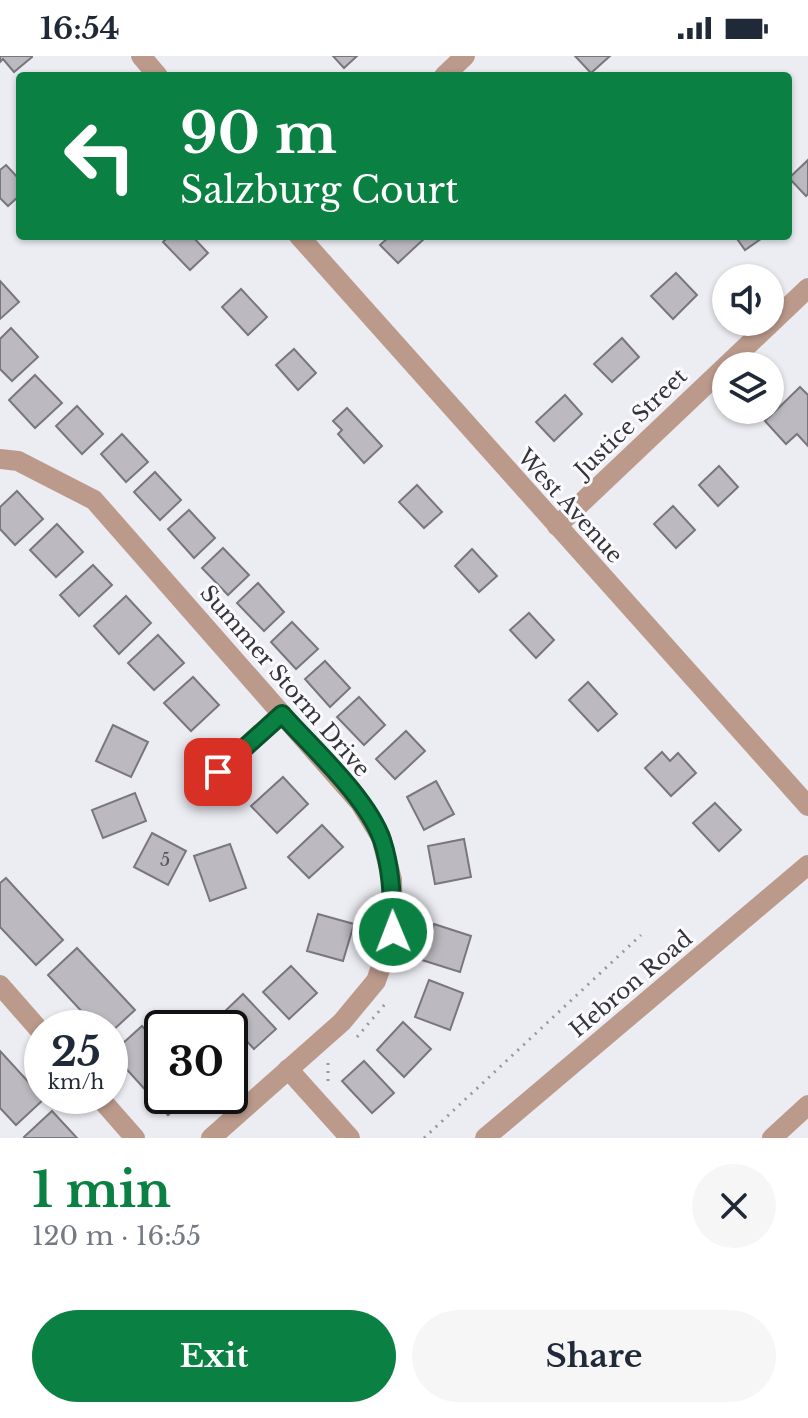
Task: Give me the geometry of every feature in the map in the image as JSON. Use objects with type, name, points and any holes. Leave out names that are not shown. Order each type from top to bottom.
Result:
[{"type":"street","points":[[141,56],[155,72]]},
{"type":"street","points":[[448,72],[465,56]]},
{"type":"street","name":"West Avenue","points":[[303,240],[808,806]]},
{"type":"street","name":"Justice Street","points":[[557,526],[808,288]]},
{"type":"street","name":"Summer Storm Drive","points":[[0,459],[18,461],[94,500],[360,803],[381,837],[392,880],[393,932],[376,981],[342,1022],[211,1138]]},
{"type":"street","points":[[196,791],[282,714]]},
{"type":"street","name":"Hebron Road","points":[[485,1138],[808,865]]},
{"type":"street","points":[[0,985],[24,1012]]},
{"type":"street","points":[[288,1069],[350,1138]]},
{"type":"street","points":[[772,1138],[807,1108]]},
{"type":"street","points":[[114,1114],[135,1138]]},
{"type":"path","points":[[424,1138],[641,935]]},
{"type":"path","points":[[356,1038],[390,996]]},
{"type":"path","points":[[329,1089],[326,1064],[336,1056]]},
{"type":"building","points":[[0,56],[32,57],[14,72],[3,59],[0,62]]},
{"type":"building","points":[[333,56],[357,56],[344,68]]},
{"type":"building","points":[[575,56],[610,56],[592,72]]},
{"type":"building","points":[[808,160],[806,196],[792,181],[792,175]]},
{"type":"building","points":[[6,165],[16,176],[16,199],[8,206],[0,198],[0,170]]},
{"type":"building","points":[[196,240],[208,253],[190,270],[163,242]]},
{"type":"building","points":[[386,240],[423,240],[398,263],[380,245]]},
{"type":"building","points":[[738,240],[759,240],[745,250]]},
{"type":"building","points":[[676,273],[697,295],[673,319],[651,296]]},
{"type":"building","points":[[0,281],[19,302],[0,319]]},
{"type":"building","points":[[241,289],[267,317],[248,335],[222,307]]},
{"type":"building","points":[[11,328],[38,357],[12,381],[0,369],[0,339]]},
{"type":"building","points":[[622,338],[639,357],[612,382],[594,364]]},
{"type":"building","points":[[294,349],[316,373],[298,390],[276,365]]},
{"type":"building","points":[[35,375],[62,403],[35,428],[9,400]]},
{"type":"building","points":[[800,387],[808,395],[808,446],[797,434],[786,444],[768,424],[784,424],[784,403]]},
{"type":"building","points":[[565,395],[582,414],[554,441],[536,422]]},
{"type":"building","points":[[77,406],[103,434],[82,454],[56,426]]},
{"type":"building","points":[[347,408],[382,446],[364,463],[338,434],[342,430],[333,421]]},
{"type":"building","points":[[122,434],[148,462],[126,482],[101,454]]},
{"type":"building","points":[[719,466],[738,487],[718,506],[699,485]]},
{"type":"building","points":[[155,472],[181,500],[160,520],[134,492]]},
{"type":"building","points":[[417,485],[442,512],[424,528],[399,502]]},
{"type":"building","points":[[17,491],[43,519],[15,545],[0,529],[0,507]]},
{"type":"building","points":[[673,506],[695,530],[676,548],[654,524]]},
{"type":"building","points":[[189,510],[215,538],[194,558],[168,529]]},
{"type":"building","points":[[57,524],[83,552],[56,577],[30,550]]},
{"type":"building","points":[[223,548],[249,575],[228,595],[202,568]]},
{"type":"building","points":[[472,549],[497,576],[479,592],[455,566]]},
{"type":"building","points":[[93,565],[112,585],[79,616],[60,595]]},
{"type":"building","points":[[258,583],[284,612],[264,631],[237,603]]},
{"type":"building","points":[[126,596],[151,623],[119,654],[94,626]]},
{"type":"building","points":[[529,613],[554,640],[536,658],[510,630]]},
{"type":"building","points":[[292,622],[318,649],[296,669],[271,642]]},
{"type":"building","points":[[158,635],[184,663],[154,690],[128,663]]},
{"type":"building","points":[[325,661],[350,688],[330,707],[305,679]]},
{"type":"building","points":[[193,677],[219,705],[191,731],[164,703]]},
{"type":"building","points":[[588,682],[617,714],[598,731],[569,700]]},
{"type":"building","points":[[359,697],[385,725],[364,745],[337,717]]},
{"type":"building","points":[[113,725],[148,742],[131,777],[96,761]]},
{"type":"building","points":[[406,731],[425,751],[395,779],[376,759]]},
{"type":"building","points":[[662,752],[670,761],[678,753],[696,773],[671,796],[645,768]]},
{"type":"building","points":[[283,777],[308,804],[277,833],[251,806]]},
{"type":"building","points":[[436,781],[454,814],[424,830],[407,797]]},
{"type":"building","points":[[135,793],[146,821],[103,838],[92,810]]},
{"type":"building","points":[[715,803],[741,830],[719,851],[693,823]]},
{"type":"building","points":[[322,825],[343,847],[309,878],[288,857]]},
{"type":"building","points":[[152,833],[186,851],[168,885],[134,867]]},
{"type":"building","points":[[464,839],[471,877],[435,884],[428,846]]},
{"type":"building","points":[[230,844],[246,888],[210,901],[194,856]]},
{"type":"building","points":[[6,878],[63,940],[36,965],[0,927],[0,883]]},
{"type":"building","points":[[318,914],[354,924],[343,961],[307,951]]},
{"type":"building","points":[[434,924],[471,936],[460,972],[422,960]]},
{"type":"building","points":[[77,948],[135,1010],[128,1016],[128,1010],[80,1010],[48,975]]},
{"type":"building","points":[[291,966],[317,993],[289,1019],[263,992]]},
{"type":"building","points":[[429,980],[463,993],[450,1030],[415,1017]]},
{"type":"building","points":[[243,994],[276,1029],[254,1049],[248,1042],[248,1010],[226,1010]]},
{"type":"building","points":[[403,1022],[431,1049],[404,1077],[377,1050]]},
{"type":"building","points":[[142,1026],[144,1028],[144,1088],[128,1071],[128,1039]]},
{"type":"building","points":[[0,1051],[24,1077],[24,1114],[28,1114],[16,1125],[0,1108]]},
{"type":"building","points":[[364,1061],[394,1093],[372,1113],[342,1081]]},
{"type":"building","points":[[49,1114],[55,1114],[77,1138],[25,1138]]},
{"type":"route","points":[[218,772],[282,714],[360,803],[381,837],[392,880],[393,932]]}]
